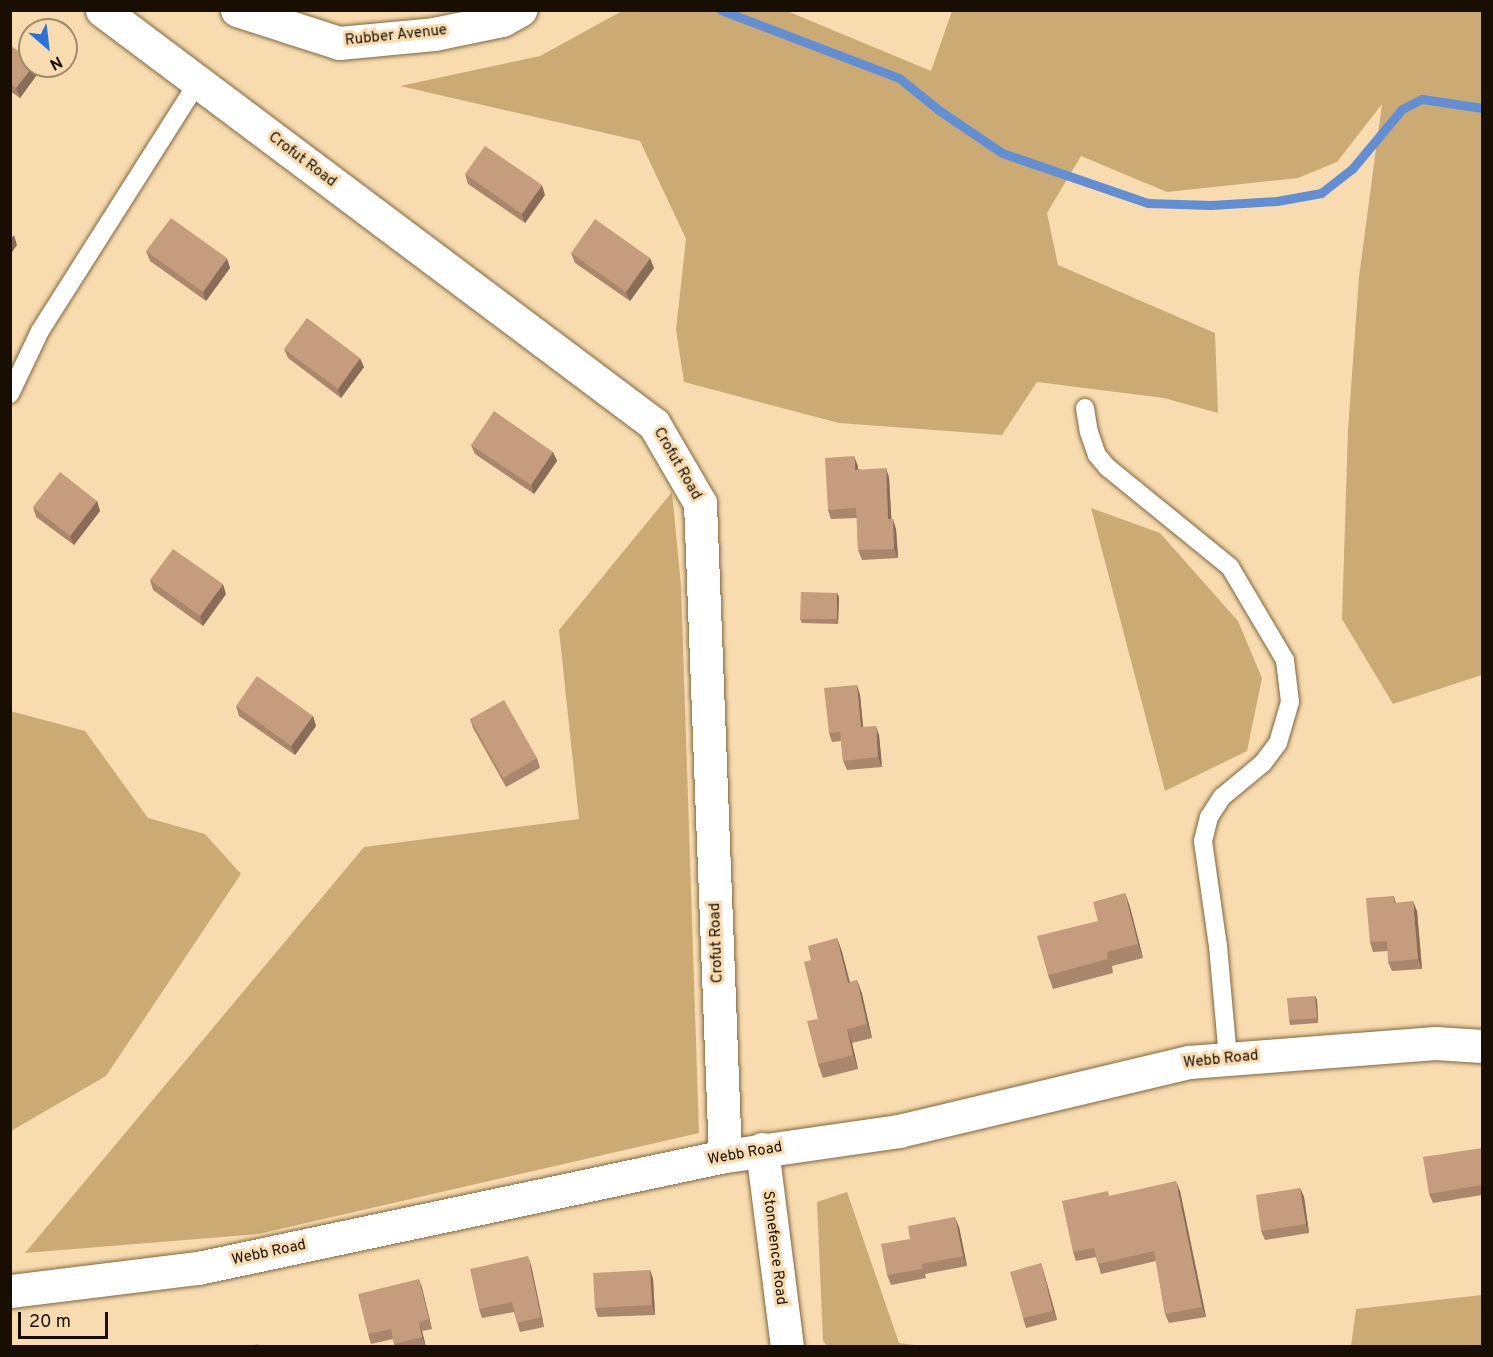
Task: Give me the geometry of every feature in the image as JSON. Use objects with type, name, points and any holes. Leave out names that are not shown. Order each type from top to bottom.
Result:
[{"type":"street","name":"Crofut Road","points":[[102,10],[654,424],[700,503],[725,1156]]},
{"type":"street","name":"Rubber Avenue","points":[[237,10],[339,42],[434,34],[501,20],[520,10]]},
{"type":"street","name":"Webb Road","points":[[10,1290],[198,1268],[725,1156],[899,1131],[1189,1062],[1436,1044],[1482,1046]]},
{"type":"street","name":"Stonefence Road","points":[[762,1149],[787,1347]]},
{"type":"lane","points":[[10,394],[40,331],[198,82]]},
{"type":"lane","points":[[1085,408],[1089,432],[1097,455],[1107,466],[1230,567],[1285,660],[1290,702],[1278,743],[1263,763],[1222,798],[1209,817],[1203,841],[1218,946],[1228,1058]]},
{"type":"shaded area","points":[[622,11],[787,11],[931,71],[952,11],[1482,11],[1482,675],[1393,704],[1342,619],[1348,430],[1359,277],[1382,104],[1337,162],[1298,178],[1167,192],[1081,156],[1047,213],[1058,265],[1215,333],[1218,413],[1164,398],[1037,382],[1002,435],[839,423],[684,382],[676,330],[686,239],[640,141],[400,86],[540,56]]},
{"type":"shaded area","points":[[672,492],[681,586],[699,1133],[258,1234],[25,1253],[364,847],[579,819],[559,630]]},
{"type":"shaded area","points":[[1091,508],[1160,533],[1238,621],[1262,678],[1247,751],[1165,791]]},
{"type":"shaded area","points":[[10,711],[85,731],[148,818],[205,834],[241,874],[106,1076],[11,1131]]},
{"type":"shaded area","points":[[847,1192],[899,1343],[922,1346],[827,1346],[823,1341],[817,1202]]},
{"type":"shaded area","points":[[1482,1295],[1482,1346],[1351,1346],[1356,1309]]},
{"type":"building","points":[[10,45],[18,51],[18,78],[24,78],[16,88],[10,84]]},
{"type":"building","points":[[485,146],[542,185],[522,214],[465,174]]},
{"type":"building","points":[[171,218],[227,258],[203,292],[146,251]]},
{"type":"building","points":[[595,219],[650,258],[626,292],[571,253]]},
{"type":"building","points":[[307,318],[360,358],[338,389],[284,349]]},
{"type":"building","points":[[494,411],[553,452],[531,485],[471,445]]},
{"type":"building","points":[[854,456],[855,470],[886,468],[888,519],[893,519],[894,549],[858,550],[856,508],[828,510],[825,458]]},
{"type":"building","points":[[60,472],[97,501],[70,536],[33,507]]},
{"type":"building","points":[[173,549],[223,584],[200,616],[150,580]]},
{"type":"building","points":[[801,592],[837,593],[837,619],[800,619]]},
{"type":"building","points":[[257,676],[313,716],[291,746],[236,706]]},
{"type":"building","points":[[857,685],[861,727],[876,726],[878,757],[843,761],[840,732],[829,733],[824,688]]},
{"type":"building","points":[[504,700],[537,758],[503,778],[470,719]]},
{"type":"building","points":[[1125,893],[1138,944],[1107,952],[1108,959],[1048,975],[1037,936],[1098,921],[1093,902]]},
{"type":"building","points":[[1394,896],[1394,903],[1413,901],[1418,959],[1388,962],[1387,941],[1370,942],[1366,898]]},
{"type":"building","points":[[837,938],[848,983],[857,980],[867,1024],[847,1029],[853,1055],[818,1064],[807,1021],[818,1019],[804,962],[811,960],[808,946]]},
{"type":"building","points":[[1315,996],[1317,1018],[1289,1020],[1287,998]]},
{"type":"building","points":[[1482,1148],[1482,1185],[1429,1194],[1423,1157]]},
{"type":"building","points":[[1176,1181],[1202,1307],[1165,1314],[1154,1251],[1098,1264],[1094,1248],[1073,1252],[1062,1201],[1108,1191],[1109,1196]]},
{"type":"building","points":[[1300,1188],[1306,1224],[1261,1231],[1256,1195]]},
{"type":"building","points":[[955,1217],[963,1256],[922,1264],[922,1269],[887,1275],[881,1244],[910,1239],[908,1226]]},
{"type":"building","points":[[528,1256],[541,1317],[517,1323],[512,1302],[479,1309],[470,1269]]},
{"type":"building","points":[[1041,1263],[1053,1311],[1023,1318],[1010,1272]]},
{"type":"building","points":[[650,1270],[652,1305],[595,1308],[593,1273]]},
{"type":"building","points":[[419,1279],[429,1319],[419,1322],[422,1337],[394,1344],[391,1329],[368,1334],[358,1294]]},
{"type":"building","points":[[258,1344],[259,1347],[242,1347]]},
{"type":"waterway","points":[[721,10],[899,78],[940,111],[1002,153],[1148,203],[1211,205],[1277,201],[1321,193],[1352,169],[1402,109],[1422,99],[1482,108]]}]
